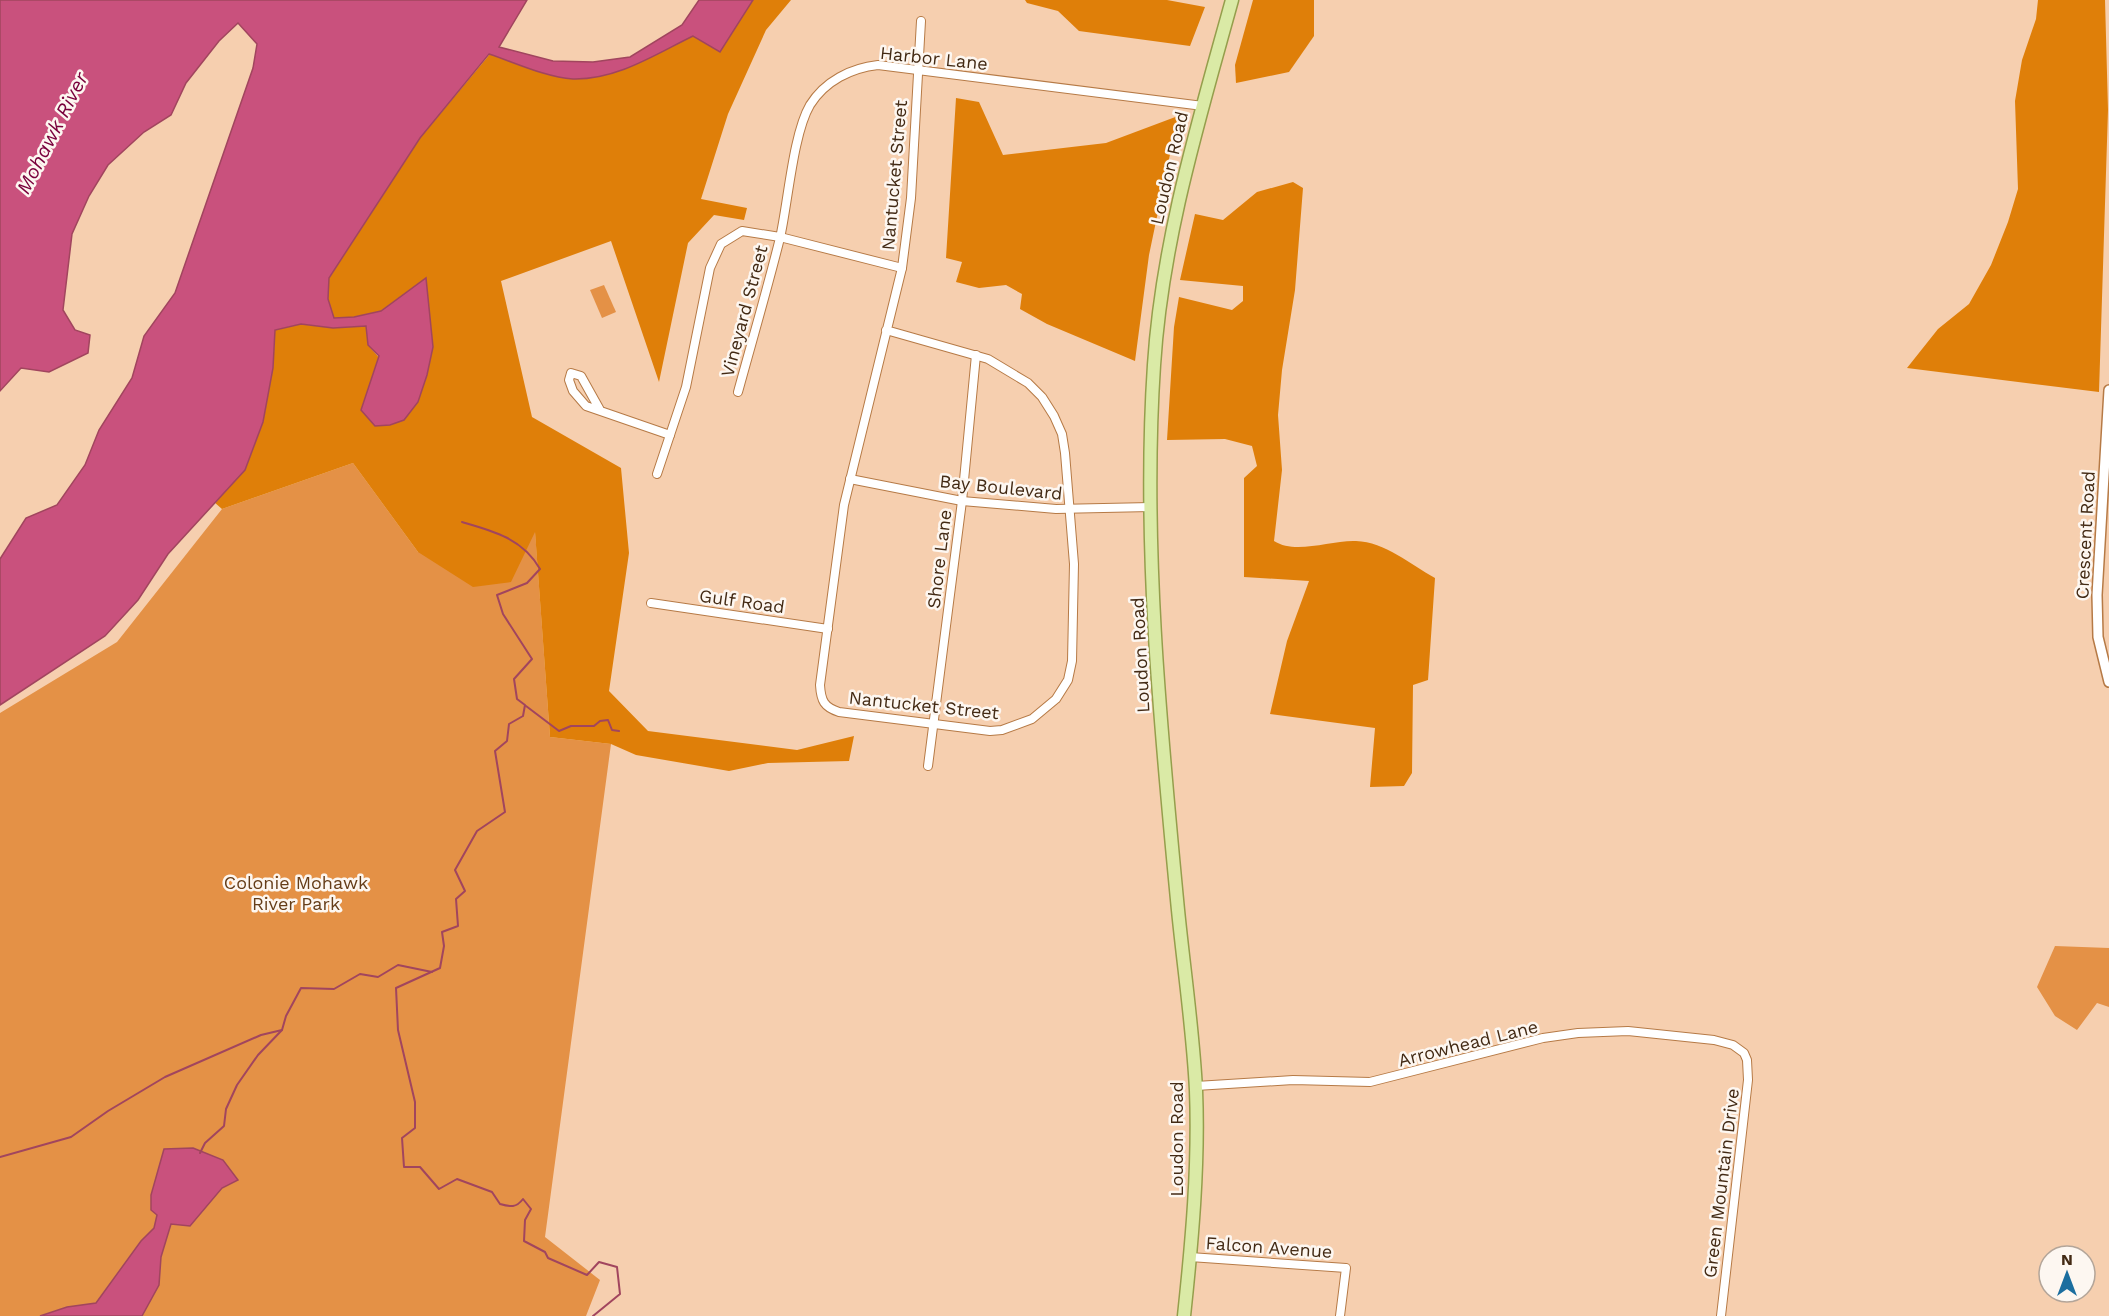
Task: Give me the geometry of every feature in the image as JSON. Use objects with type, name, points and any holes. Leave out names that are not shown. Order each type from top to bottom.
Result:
[{"type":"main road","name":"Loudon Road","points":[[1184,1316],[1190,1257],[1197,1127],[1196,1086],[1159,680],[1151,507],[1154,367],[1159,307],[1177,211],[1232,0]]},
{"type":"street","name":"Nantucket Street","points":[[886,330],[976,355],[1004,367],[1028,383],[1042,397],[1062,434],[1074,564],[1073,648],[1068,680],[1063,689],[1044,711],[1019,726],[990,731],[840,712],[828,708],[821,696],[820,685],[850,479],[886,330],[902,268],[911,198],[921,21]]},
{"type":"street","name":"Harbor Lane","points":[[780,237],[803,122],[817,96],[834,80],[858,68],[878,65],[917,69],[1203,106]]},
{"type":"street","name":"Vineyard Street","points":[[670,435],[686,387],[710,268],[721,244],[731,236],[742,231],[780,237],[902,268]]},
{"type":"street","name":"Vineyard Street","points":[[738,392],[780,237]]},
{"type":"street","name":"Shore Lane","points":[[928,766],[962,501],[976,355]]},
{"type":"street","points":[[600,410],[581,376],[571,374],[571,385],[586,406],[634,425],[670,435],[657,474]]},
{"type":"street","name":"Crescent Road","points":[[2109,390],[2097,595],[2098,637],[2109,682]]},
{"type":"street","name":"Bay Boulevard","points":[[850,479],[962,501],[1069,509],[1151,507]]},
{"type":"street","name":"Gulf Road","points":[[651,603],[828,629]]},
{"type":"street","name":"Arrowhead Lane","points":[[1196,1086],[1293,1080],[1370,1082],[1510,1046],[1578,1033],[1628,1031],[1714,1040],[1734,1045],[1744,1053]]},
{"type":"street","name":"Green Mountain Drive","points":[[1721,1316],[1748,1080],[1744,1053]]},
{"type":"street","name":"Falcon Avenue","points":[[1190,1257],[1347,1268],[1340,1316]]},
{"type":"green space","points":[[604,285],[616,312],[602,318],[590,290]]},
{"type":"green space","name":"Colonie Mohawk River Park","points":[[353,463],[418,552],[535,531],[550,737],[611,744],[545,1237],[600,1280],[586,1316],[0,1316],[0,713],[117,642],[222,509]]},
{"type":"green space","points":[[2055,946],[2109,948],[2109,1007],[2097,1003],[2077,1030],[2055,1016],[2037,987]]},
{"type":"shaded area","points":[[753,0],[791,0],[766,30],[728,114],[701,199],[747,208],[744,220],[714,215],[688,243],[659,382],[611,241],[501,281],[532,417],[621,468],[629,553],[609,691],[648,731],[797,750],[854,736],[849,761],[768,763],[729,771],[636,755],[611,744],[550,737],[535,532],[511,582],[473,587],[418,552],[353,463],[222,509],[214,502],[245,470],[263,422],[273,368],[275,330],[301,324],[333,328],[366,326],[368,345],[418,402],[433,347],[425,279],[381,311],[354,317],[333,318],[327,299],[329,278],[420,138],[490,54],[535,70],[571,79],[693,36],[720,51]]},
{"type":"shaded area","points":[[1025,0],[1167,0],[1205,7],[1190,46],[1079,31],[1058,11],[1027,3]]},
{"type":"shaded area","points":[[1253,0],[1314,0],[1314,36],[1289,72],[1236,83],[1235,65]]},
{"type":"shaded area","points":[[2038,0],[2105,0],[2108,110],[2099,392],[1907,368],[1938,329],[1969,304],[1991,265],[2008,222],[2018,189],[2015,101],[2022,60],[2036,19]]},
{"type":"shaded area","points":[[956,98],[979,102],[1003,155],[1106,143],[1178,116],[1149,255],[1135,361],[1047,324],[1020,309],[1022,294],[1006,285],[979,288],[956,282],[962,262],[946,258]]},
{"type":"shaded area","points":[[1293,182],[1303,188],[1295,290],[1282,370],[1278,415],[1282,470],[1274,541],[1292,547],[1346,541],[1367,542],[1387,549],[1435,578],[1428,680],[1413,685],[1412,773],[1404,786],[1370,787],[1375,728],[1270,714],[1287,641],[1309,581],[1244,577],[1244,478],[1257,466],[1252,446],[1225,439],[1167,440],[1174,327],[1179,297],[1232,310],[1243,301],[1243,286],[1180,280],[1195,214],[1223,220],[1257,192]]},
{"type":"water","name":"Mohawk River","points":[[0,0],[527,0],[499,47],[553,61],[593,62],[630,57],[682,25],[699,0],[753,0],[720,52],[693,36],[621,71],[573,79],[541,73],[489,54],[420,138],[329,278],[328,299],[334,318],[354,317],[381,311],[426,278],[433,347],[418,402],[404,420],[390,425],[375,426],[361,410],[379,356],[368,345],[366,326],[333,328],[301,324],[275,330],[273,368],[263,422],[245,470],[168,554],[138,600],[105,636],[0,705],[0,559],[26,518],[57,505],[85,465],[99,430],[132,378],[144,336],[175,293],[253,68],[257,44],[238,23],[219,41],[186,83],[171,115],[144,132],[108,165],[89,196],[72,234],[63,310],[75,330],[90,335],[88,353],[49,372],[21,368],[0,391]]},
{"type":"water","points":[[193,1148],[223,1160],[238,1180],[222,1188],[190,1226],[171,1224],[161,1257],[159,1285],[142,1316],[40,1316],[67,1307],[96,1303],[141,1241],[154,1228],[157,1215],[151,1210],[151,1195],[164,1149]]},
{"type":"waterway","points":[[462,522],[496,533],[516,543],[525,550],[540,569],[527,583],[497,595],[503,614],[532,659],[514,679],[517,699],[525,705],[523,716],[509,724],[507,741],[495,751],[505,812],[477,831],[455,870],[465,891],[456,899],[458,926],[442,932],[444,946],[440,968],[396,988],[398,1030],[415,1102],[415,1128],[402,1138],[404,1167],[420,1167],[439,1189],[457,1179],[492,1192],[500,1204],[513,1206],[523,1199],[531,1209],[525,1220],[524,1241],[545,1252],[548,1258],[587,1275],[599,1262],[617,1267],[620,1294],[593,1316]]},
{"type":"waterway","points":[[526,706],[559,731],[571,726],[594,726],[600,721],[608,720],[612,730],[619,731]]},
{"type":"waterway","points":[[200,1153],[205,1143],[224,1126],[226,1109],[237,1085],[258,1055],[282,1030],[286,1016],[301,988],[334,989],[360,974],[378,977],[398,965],[432,972]]},
{"type":"waterway","points":[[0,1157],[71,1137],[108,1111],[165,1077],[261,1035],[282,1030]]}]
